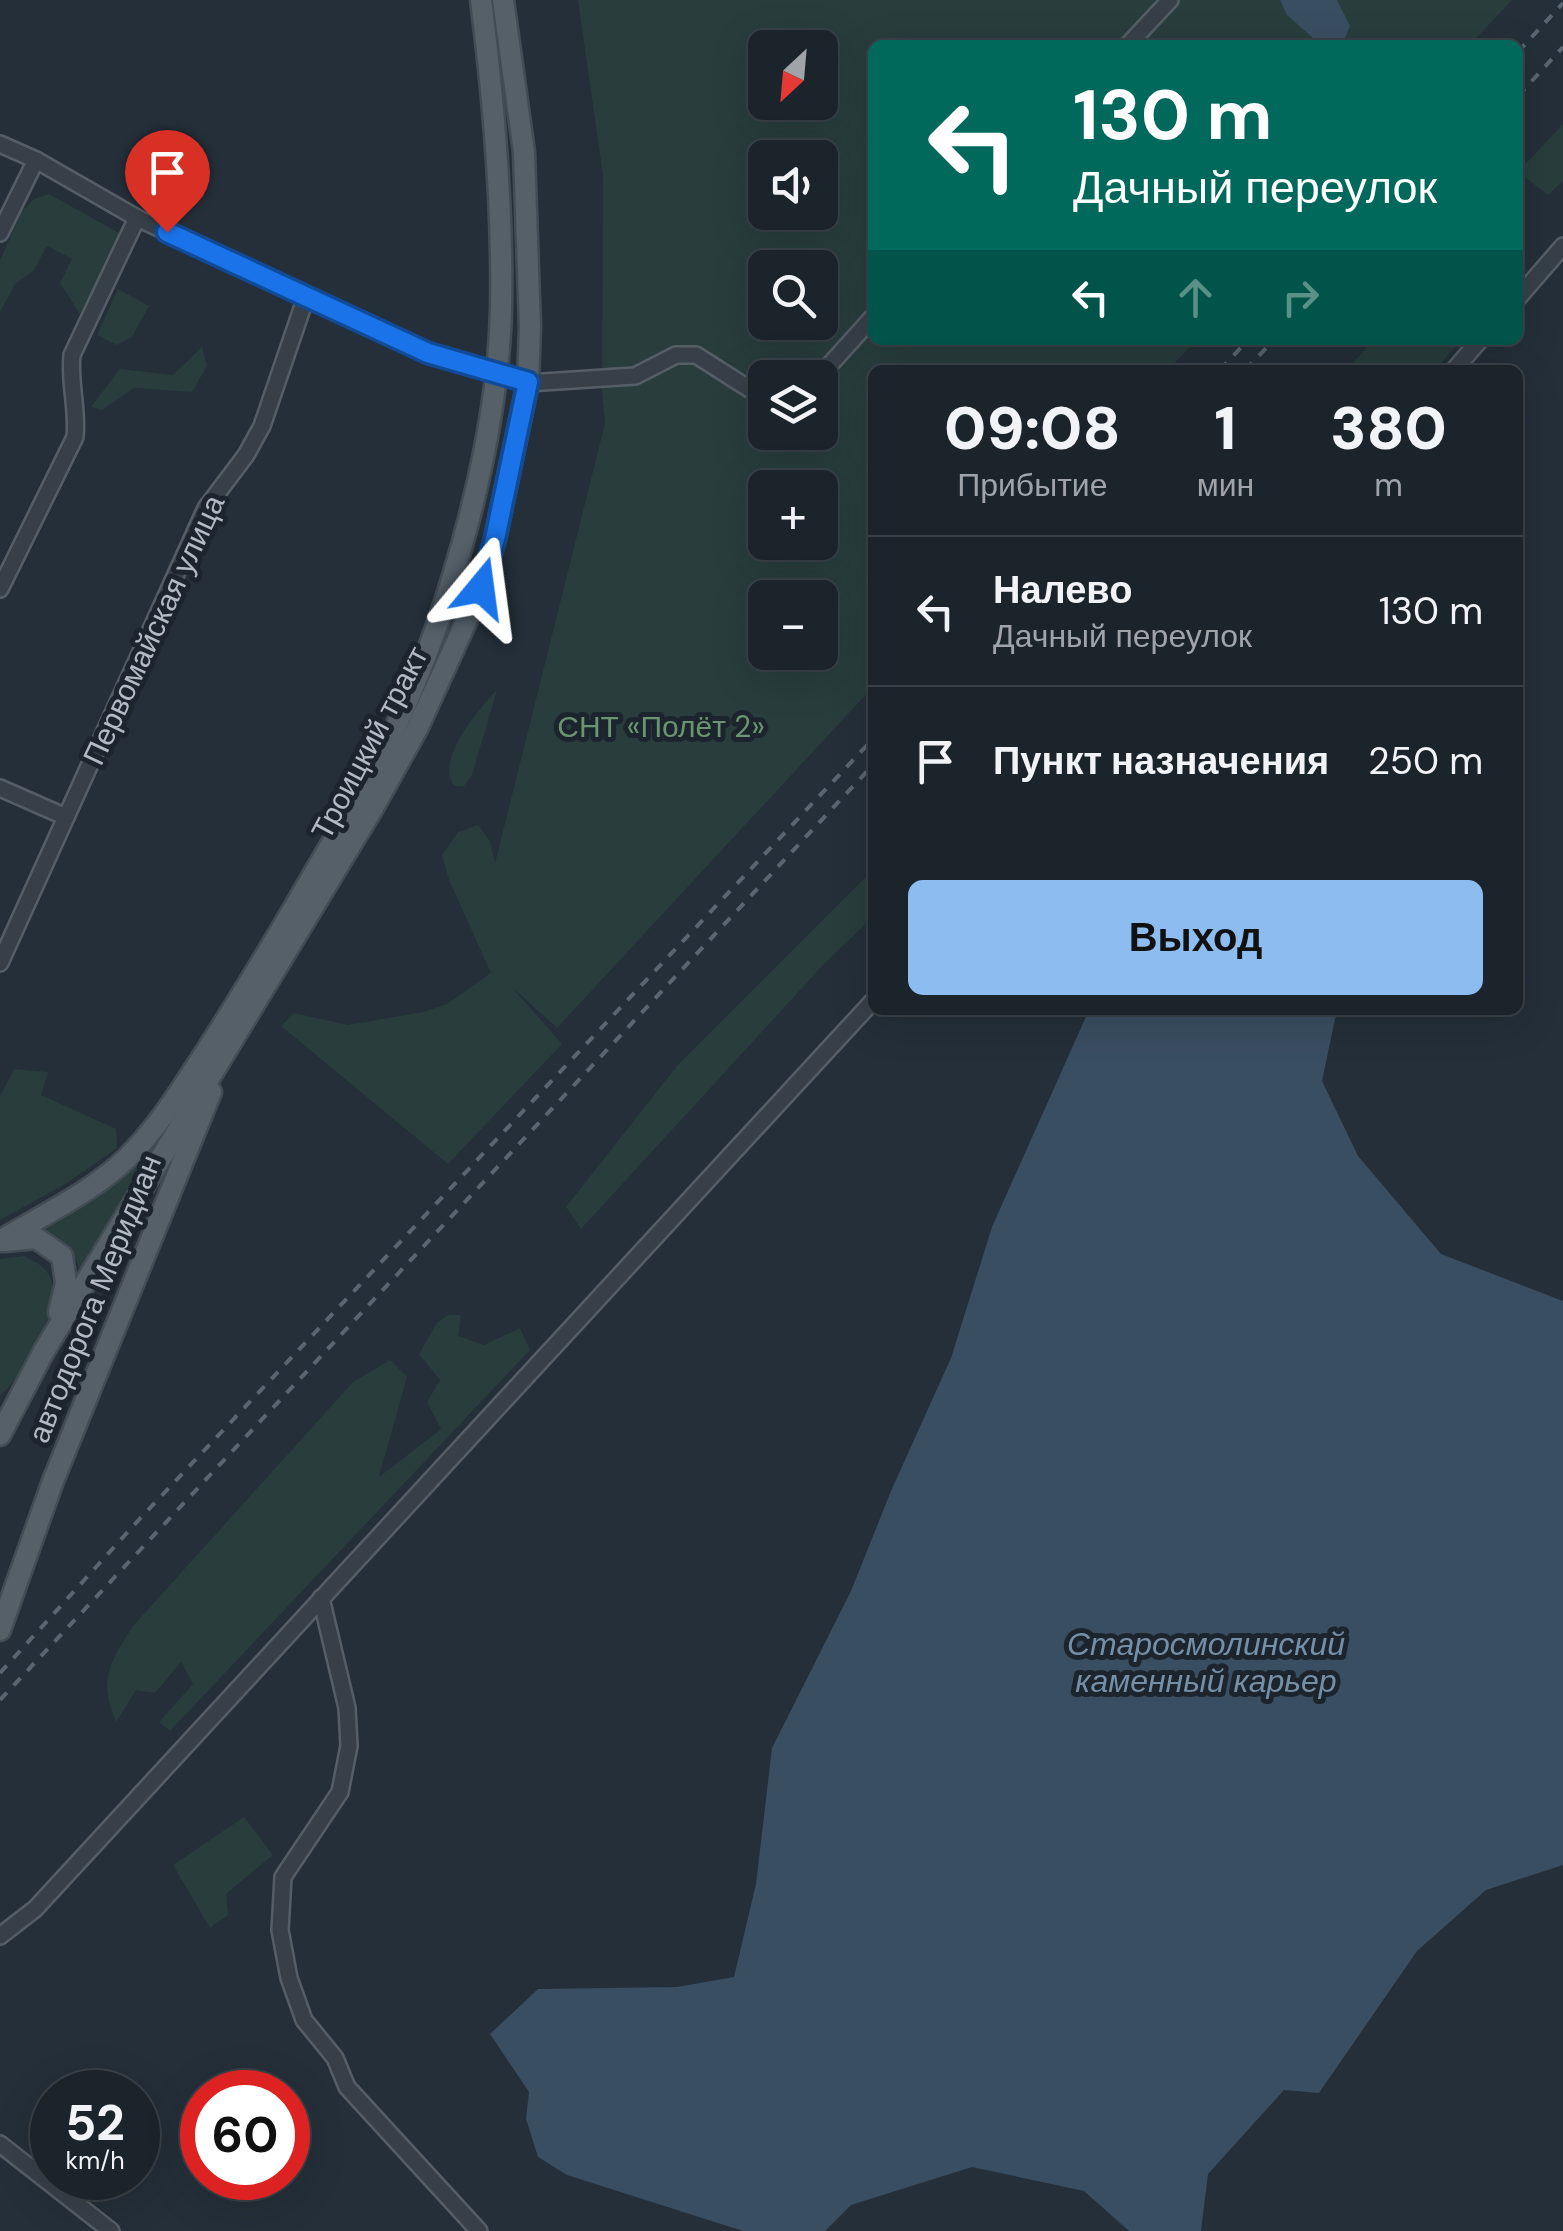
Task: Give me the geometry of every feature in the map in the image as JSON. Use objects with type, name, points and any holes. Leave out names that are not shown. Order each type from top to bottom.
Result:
[{"type":"main road","name":"Троицкий тракт","points":[[0,1242],[102,1178],[164,1117],[264,960],[374,770],[398,720],[463,540],[496,374],[501,309],[495,114],[481,0]]},
{"type":"main road","name":"Троицкий тракт","points":[[0,1435],[44,1352],[417,729],[481,588],[528,382],[524,152],[503,0]]},
{"type":"main road","name":"автодорога Меридиан","points":[[0,1630],[53,1481],[227,1047]]},
{"type":"main road","points":[[0,1242],[36,1238],[62,1256],[66,1268],[64,1300],[44,1352]]},
{"type":"main road","points":[[0,1414],[27,1382]]},
{"type":"street","points":[[1133,40],[1170,0]]},
{"type":"street","points":[[0,144],[36,160],[137,218],[428,353],[528,382],[635,376],[684,354],[706,359],[748,388]]},
{"type":"street","points":[[0,233],[36,160]]},
{"type":"street","points":[[0,589],[75,437],[72,355],[137,218]]},
{"type":"street","points":[[1523,292],[1563,246]]},
{"type":"street","name":"Первомайская улица","points":[[0,963],[206,508],[246,454],[267,414],[306,298]]},
{"type":"street","points":[[834,360],[868,322]]},
{"type":"street","points":[[1458,365],[1476,345]]},
{"type":"street","points":[[0,788],[66,817]]},
{"type":"street","points":[[0,1936],[36,1909],[868,1006]]},
{"type":"street","points":[[322,1598],[346,1708],[349,1746],[340,1792],[283,1877],[280,1930],[289,1978],[304,2020],[335,2058],[347,2087],[479,2231]]},
{"type":"street","points":[[0,2144],[110,2231]]},
{"type":"green space","name":"СНТ «Полёт 2»","points":[[578,0],[1512,0],[1475,40],[868,40],[868,345],[1191,345],[1173,365],[868,365],[868,692],[557,1028],[513,988],[562,1044],[448,1164],[281,1026],[294,1013],[348,1025],[423,1012],[447,1004],[491,973],[449,880],[442,855],[458,832],[478,825],[490,841],[495,863],[605,423],[603,175]]},
{"type":"green space","points":[[1563,124],[1563,181],[1548,195],[1523,176],[1523,167]]},
{"type":"green space","points":[[49,194],[121,234],[80,314],[60,283],[72,259],[47,246],[34,270],[15,284],[0,312],[0,260],[22,211],[34,199]]},
{"type":"green space","points":[[118,289],[149,306],[132,337],[117,345],[97,335]]},
{"type":"green space","points":[[1369,345],[1457,345],[1439,365],[1351,365]]},
{"type":"green space","points":[[202,347],[207,366],[192,392],[134,388],[102,410],[91,407],[120,369],[173,375]]},
{"type":"green space","points":[[497,690],[472,775],[464,786],[455,786],[450,776],[454,750],[470,722]]},
{"type":"green space","points":[[868,875],[868,922],[824,964],[581,1229],[566,1207],[677,1066]]},
{"type":"green space","points":[[14,1069],[48,1072],[41,1095],[116,1129],[117,1148],[67,1183],[0,1220],[0,1096]]},
{"type":"green space","points":[[137,1162],[145,1167],[82,1278],[68,1248],[39,1231],[101,1194]]},
{"type":"green space","points":[[24,1256],[50,1277],[51,1310],[29,1360],[0,1395],[0,1259]]},
{"type":"green space","points":[[448,1315],[461,1315],[458,1336],[484,1345],[520,1328],[530,1350],[170,1731],[159,1722],[193,1684],[181,1662],[155,1693],[136,1690],[116,1722],[107,1683],[118,1650],[133,1626],[353,1382],[390,1360],[407,1377],[379,1477],[441,1429],[427,1402],[440,1380],[419,1354],[437,1323]]},
{"type":"green space","points":[[244,1817],[273,1855],[226,1894],[228,1915],[210,1928],[173,1865]]},
{"type":"water","points":[[1280,0],[1337,0],[1350,26],[1344,40],[1315,40],[1287,15]]},
{"type":"water","name":"Старосмолинский каменный карьер","points":[[1087,1015],[1336,1015],[1322,1081],[1358,1156],[1441,1254],[1563,1301],[1563,1865],[1486,1890],[1417,1951],[1319,2093],[1284,2090],[1208,2174],[1201,2231],[1129,2231],[1084,2191],[972,2167],[851,2205],[825,2231],[743,2231],[567,2175],[538,2157],[526,2119],[529,2092],[490,2034],[538,1989],[677,1987],[734,1977],[756,1884],[772,1748],[851,1591],[951,1358],[992,1227]]},
{"type":"railway","points":[[1523,47],[1563,3]]},
{"type":"railway","points":[[1523,91],[1563,47]]},
{"type":"railway","points":[[1225,365],[1243,345]]},
{"type":"railway","points":[[1250,365],[1269,345]]},
{"type":"railway","points":[[0,1673],[135,1524],[868,744]]},
{"type":"railway","points":[[0,1700],[868,770]]},
{"type":"route","points":[[167,232],[428,353],[528,382],[481,588]]}]
